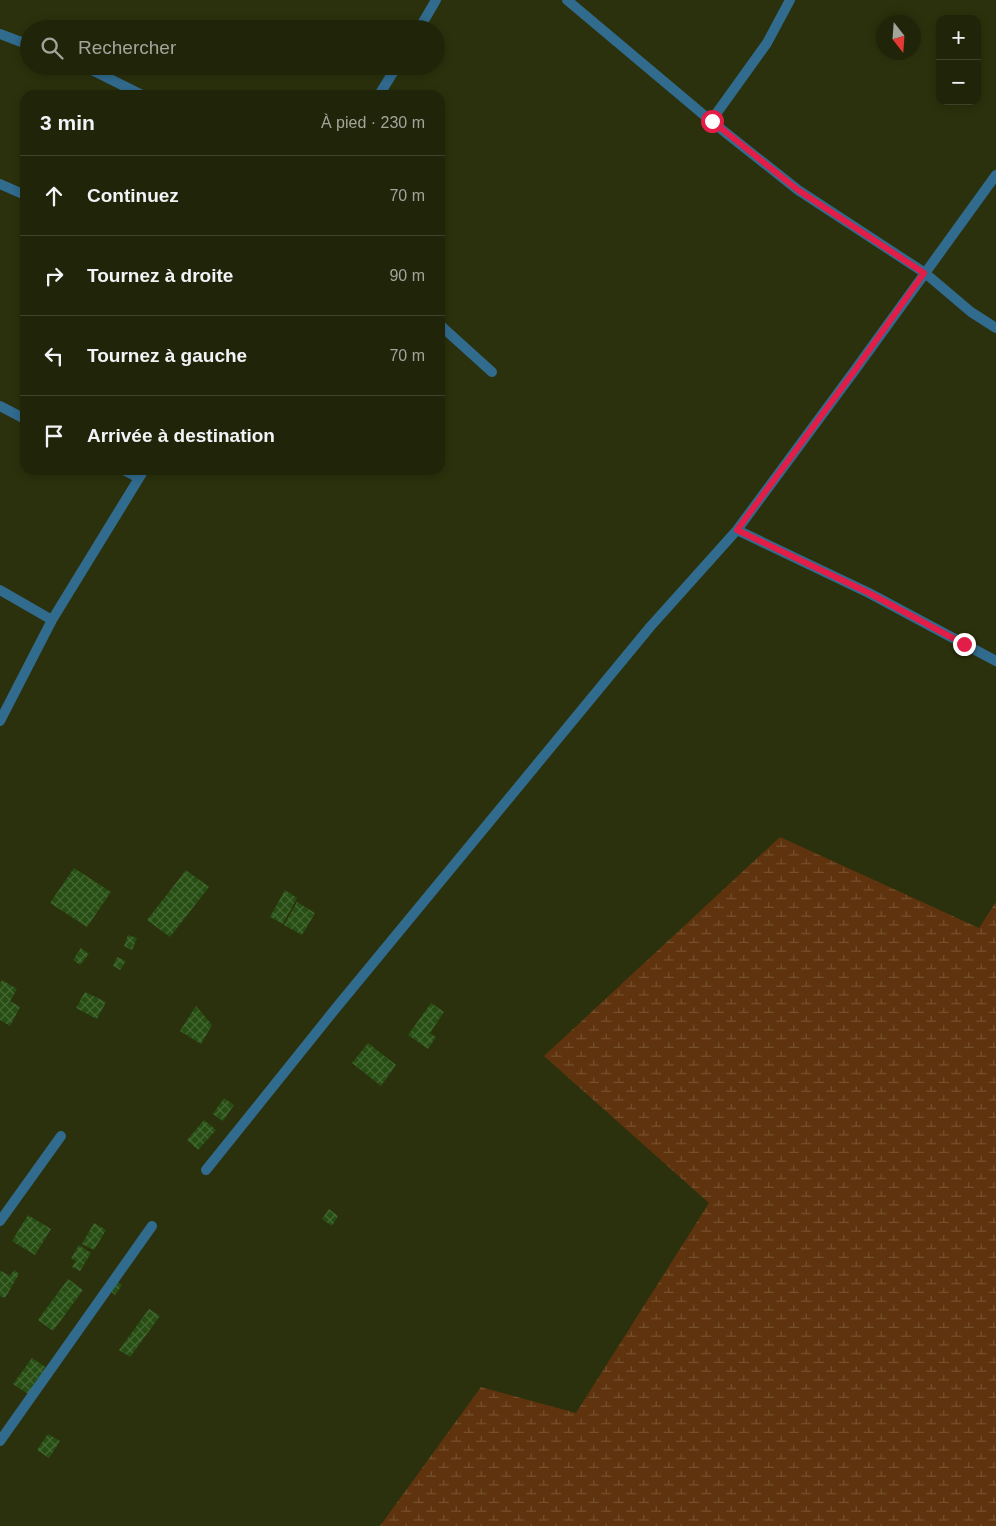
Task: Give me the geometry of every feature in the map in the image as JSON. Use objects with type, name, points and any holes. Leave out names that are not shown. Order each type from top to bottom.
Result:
[{"type":"street","points":[[424,20],[436,0]]},
{"type":"street","points":[[567,0],[798,190],[924,273],[971,312],[996,328]]},
{"type":"street","points":[[712,121],[767,43],[790,0]]},
{"type":"street","points":[[0,34],[20,42]]},
{"type":"street","points":[[102,75],[132,90]]},
{"type":"street","points":[[382,90],[391,75]]},
{"type":"street","points":[[206,1170],[336,1008],[650,627],[737,530],[996,175]]},
{"type":"street","points":[[0,184],[20,193]]},
{"type":"street","points":[[445,330],[492,372]]},
{"type":"street","points":[[0,406],[20,416]]},
{"type":"street","points":[[0,721],[52,620],[140,475]]},
{"type":"street","points":[[737,530],[869,593],[996,661]]},
{"type":"street","points":[[0,590],[52,620]]},
{"type":"street","points":[[0,1220],[61,1136]]},
{"type":"street","points":[[0,1441],[152,1226]]},
{"type":"green space","points":[[780,837],[979,928],[996,902],[996,1526],[380,1526],[481,1387],[576,1413],[709,1203],[544,1056]]},
{"type":"building","points":[[74,868],[111,892],[87,927],[50,903]]},
{"type":"building","points":[[186,870],[209,887],[170,937],[147,920]]},
{"type":"building","points":[[285,890],[297,898],[283,924],[270,917]]},
{"type":"building","points":[[297,902],[315,913],[302,935],[284,925]]},
{"type":"building","points":[[128,935],[137,938],[132,950],[124,946]]},
{"type":"building","points":[[81,948],[89,954],[80,965],[73,960]]},
{"type":"building","points":[[117,957],[126,961],[120,970],[113,966]]},
{"type":"building","points":[[2,980],[17,989],[10,1001],[20,1007],[10,1026],[0,1020],[0,983]]},
{"type":"building","points":[[85,992],[106,1002],[97,1019],[76,1008]]},
{"type":"building","points":[[431,1003],[444,1012],[430,1033],[436,1037],[428,1049],[408,1035]]},
{"type":"building","points":[[196,1006],[212,1025],[201,1044],[180,1031]]},
{"type":"building","points":[[368,1043],[396,1065],[381,1086],[352,1063]]},
{"type":"building","points":[[224,1098],[234,1105],[223,1121],[213,1114]]},
{"type":"building","points":[[204,1120],[216,1130],[198,1150],[187,1140]]},
{"type":"building","points":[[329,1209],[338,1216],[332,1226],[322,1219]]},
{"type":"building","points":[[28,1215],[51,1229],[35,1255],[12,1241]]},
{"type":"building","points":[[94,1223],[106,1230],[94,1250],[82,1244]]},
{"type":"building","points":[[79,1245],[91,1253],[80,1271],[72,1267],[76,1261],[71,1258]]},
{"type":"building","points":[[14,1270],[19,1274],[5,1298],[0,1296],[1,1271],[10,1276]]},
{"type":"building","points":[[112,1278],[122,1285],[115,1295],[105,1287]]},
{"type":"building","points":[[68,1279],[83,1290],[53,1331],[38,1320]]},
{"type":"building","points":[[149,1309],[160,1316],[130,1357],[119,1350]]},
{"type":"building","points":[[32,1358],[47,1368],[28,1394],[13,1384]]},
{"type":"building","points":[[48,1434],[60,1441],[49,1458],[37,1450]]},
{"type":"route","points":[[712,121],[798,190],[924,273],[737,530],[869,593],[964,644]]}]
